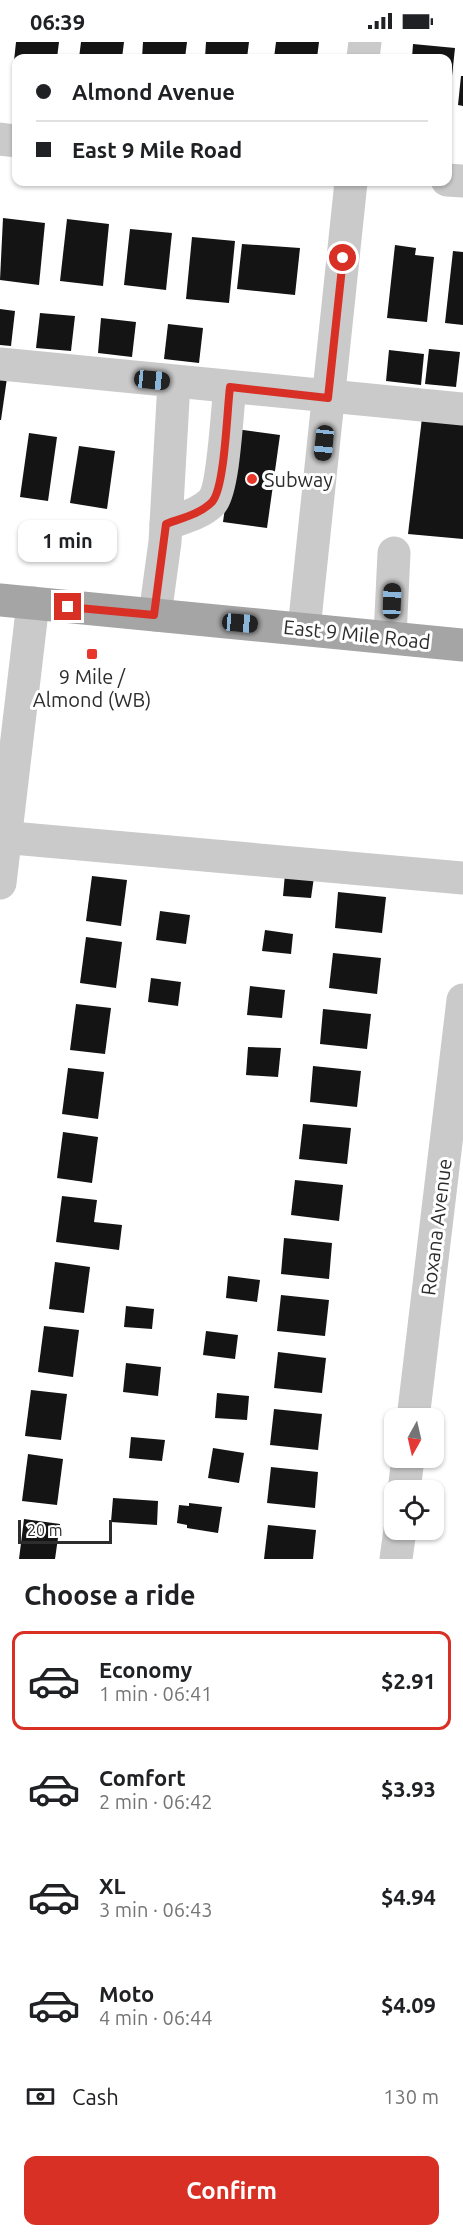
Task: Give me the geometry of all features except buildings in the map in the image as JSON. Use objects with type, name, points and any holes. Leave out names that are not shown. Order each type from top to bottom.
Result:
[{"type":"main road","name":"East 9 Mile Road","points":[[0,600],[463,645]]},
{"type":"street","points":[[304,629],[351,186]]},
{"type":"street","points":[[0,364],[328,398],[408,410],[463,409]]},
{"type":"street","points":[[154,615],[166,524],[174,382]]},
{"type":"street","points":[[166,524],[200,512],[214,500],[220,483],[230,387]]},
{"type":"street","points":[[390,638],[394,553]]},
{"type":"street","points":[[0,883],[3,837],[33,603]]},
{"type":"street","points":[[3,837],[463,878]]},
{"type":"street","name":"Roxana Avenue","points":[[414,1408],[463,1000]]},
{"type":"street","points":[[396,1559],[399,1540]]},
{"type":"place","name":"Subway","points":[[252,479]]},
{"type":"place","name":"9 Mile / Almond (WB)","points":[[92,654]]},
{"type":"route","points":[[68,607],[154,615],[166,524],[200,512],[214,500],[220,483],[230,387],[328,398],[343,258]]}]
